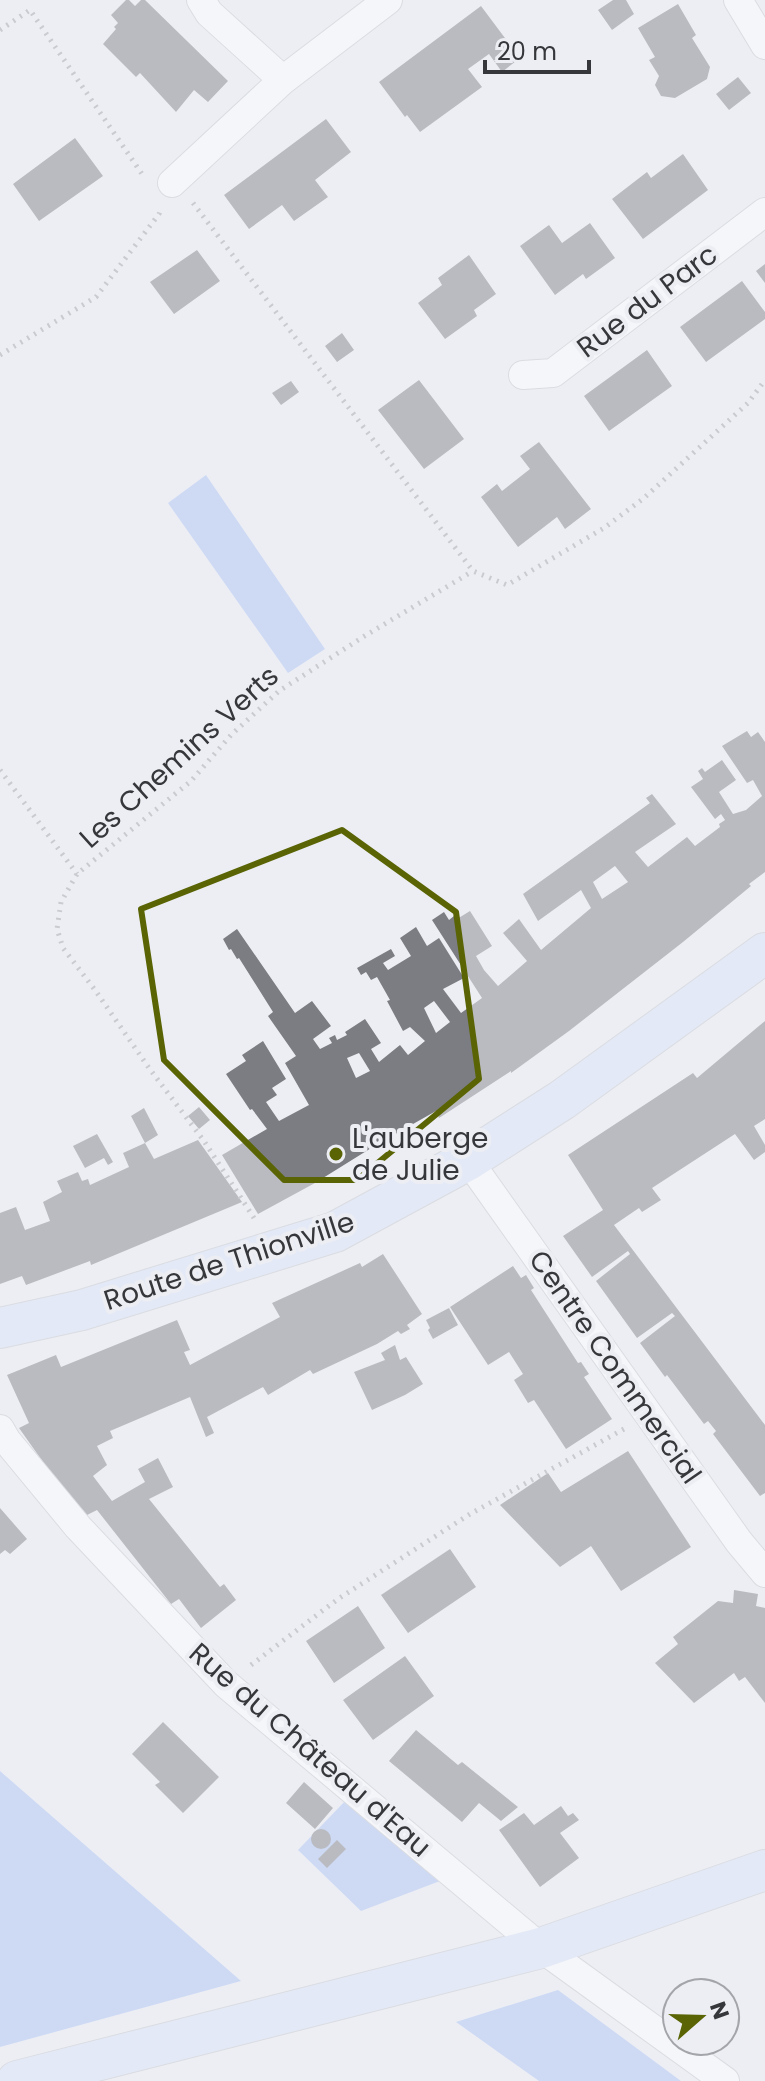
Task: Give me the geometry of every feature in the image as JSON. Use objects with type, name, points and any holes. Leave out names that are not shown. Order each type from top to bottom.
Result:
[{"type":"street","points":[[201,0],[209,13],[283,80]]},
{"type":"street","points":[[174,181],[283,80],[388,0]]},
{"type":"street","points":[[738,0],[765,45]]},
{"type":"street","name":"Rue du Parc","points":[[523,375],[553,373],[765,212]]},
{"type":"street","name":"Route de Thionville","points":[[0,1328],[82,1310],[335,1232],[468,1160],[562,1100],[765,953]]},
{"type":"street","name":"Centre Commercial","points":[[468,1160],[739,1542],[765,1573]]},
{"type":"street","name":"Rue du Château d'Eau","points":[[0,1429],[78,1527],[226,1684],[541,1948],[725,2081]]},
{"type":"street","points":[[17,2081],[541,1948],[765,1870]]},
{"type":"path","points":[[0,30],[30,10],[142,174],[174,181],[473,571],[507,585],[604,528],[644,498],[748,403],[765,380]]},
{"type":"path","points":[[0,355],[96,297],[159,214],[174,181]]},
{"type":"path","name":"Les Chemins Verts","points":[[281,1249],[257,1223],[204,1141],[63,948],[57,929],[61,902],[77,874],[191,781],[231,735],[279,691],[473,571]]},
{"type":"path","name":"Les Chemins Verts","points":[[0,770],[77,874]]},
{"type":"path","points":[[226,1684],[338,1599],[470,1514],[649,1415]]},
{"type":"highlighted area","points":[[342,830],[456,912],[479,1079],[357,1180],[284,1180],[164,1060],[141,909]]},
{"type":"shaded area","points":[[206,475],[325,649],[288,673],[168,503]]},
{"type":"shaded area","points":[[0,1771],[241,1981],[0,2047]]},
{"type":"shaded area","points":[[347,1799],[440,1881],[361,1911],[298,1850]]},
{"type":"shaded area","points":[[558,1990],[681,2081],[539,2081],[456,2022]]},
{"type":"building","points":[[126,0],[135,6],[145,0],[228,81],[208,102],[194,90],[176,112],[140,73],[136,77],[103,44],[118,23],[111,15]]},
{"type":"building","points":[[613,0],[626,0],[634,14],[612,30],[598,10]]},
{"type":"building","points":[[678,4],[696,35],[692,38],[710,67],[707,79],[675,98],[661,96],[655,85],[659,76],[649,60],[655,57],[638,28]]},
{"type":"building","points":[[481,6],[520,58],[502,72],[489,54],[468,69],[482,87],[420,132],[379,82]]},
{"type":"building","points":[[738,77],[751,93],[729,110],[716,94]]},
{"type":"building","points":[[326,119],[351,152],[315,180],[328,197],[294,221],[282,205],[249,229],[224,195]]},
{"type":"building","points":[[75,138],[103,176],[39,221],[13,184]]},
{"type":"building","points":[[683,154],[708,190],[643,239],[612,199],[647,172],[651,178]]},
{"type":"building","points":[[590,223],[615,258],[586,279],[583,274],[555,295],[520,246],[549,225],[562,243]]},
{"type":"building","points":[[197,250],[220,281],[174,314],[150,282]]},
{"type":"building","points":[[469,255],[496,294],[474,310],[477,316],[445,339],[418,303],[442,285],[438,278]]},
{"type":"building","points":[[765,264],[765,283],[756,271]]},
{"type":"building","points":[[742,281],[765,312],[765,319],[706,362],[680,327]]},
{"type":"building","points":[[342,333],[354,350],[337,362],[325,346]]},
{"type":"building","points":[[647,350],[672,386],[609,431],[584,396]]},
{"type":"building","points":[[419,380],[464,439],[424,469],[378,410]]},
{"type":"building","points":[[291,381],[299,392],[281,405],[272,393]]},
{"type":"building","points":[[539,442],[591,509],[565,529],[557,517],[518,547],[481,497],[497,484],[502,491],[530,469],[520,456]]},
{"type":"building","points":[[747,731],[751,737],[758,732],[765,742],[765,872],[683,942],[511,1073],[439,1118],[436,1111],[258,1214],[222,1155],[267,1129],[226,1074],[246,1061],[242,1055],[263,1041],[286,1079],[272,1088],[277,1095],[266,1102],[279,1121],[309,1105],[285,1063],[296,1056],[268,1016],[273,1012],[239,958],[229,950],[223,939],[237,929],[295,1013],[312,1001],[331,1026],[313,1039],[320,1049],[332,1043],[329,1038],[335,1035],[337,1040],[347,1035],[345,1032],[365,1019],[381,1043],[371,1049],[379,1062],[400,1045],[408,1055],[425,1041],[410,1027],[403,1031],[377,977],[371,980],[366,972],[361,975],[357,968],[391,949],[395,956],[383,963],[388,970],[411,956],[400,938],[416,927],[427,946],[439,938],[464,978],[443,989],[461,1013],[482,998],[432,920],[444,912],[449,920],[470,911],[492,946],[476,956],[498,986],[527,961],[503,933],[519,919],[541,950],[591,908],[581,890],[538,921],[523,894],[650,803],[646,798],[652,794],[676,824],[635,852],[648,867],[687,837],[695,846],[725,820],[721,814],[715,819],[691,787],[703,779],[698,771],[702,768],[705,772],[722,760],[736,780],[719,792],[733,814],[746,810],[762,796],[753,780],[747,783],[722,746]],"holes":[[[615,866],[628,882],[602,899],[593,882]],[[434,1001],[450,1022],[436,1033],[424,1008]],[[359,1053],[370,1071],[356,1078],[347,1058]]]},
{"type":"building","points":[[765,1021],[765,1119],[754,1126],[765,1145],[765,1152],[754,1160],[735,1134],[652,1188],[661,1200],[642,1212],[639,1208],[614,1225],[765,1425],[765,1493],[760,1496],[713,1434],[716,1431],[708,1421],[704,1424],[640,1343],[675,1316],[672,1313],[637,1338],[596,1281],[630,1254],[628,1251],[592,1277],[563,1236],[603,1210],[568,1155],[693,1073],[697,1078]]},
{"type":"building","points":[[199,1107],[210,1120],[199,1129],[188,1116]]},
{"type":"building","points":[[144,1108],[158,1135],[145,1143],[131,1116]]},
{"type":"building","points":[[97,1134],[113,1162],[108,1165],[104,1158],[85,1168],[73,1146]]},
{"type":"building","points":[[198,1140],[242,1202],[91,1265],[90,1261],[26,1285],[22,1276],[0,1284],[0,1213],[16,1207],[25,1230],[50,1221],[43,1202],[62,1192],[57,1181],[78,1172],[82,1181],[88,1179],[90,1185],[129,1167],[123,1153],[145,1143],[154,1159]]},
{"type":"building","points":[[383,1254],[422,1314],[407,1325],[410,1329],[401,1334],[398,1331],[313,1374],[310,1370],[268,1395],[263,1387],[207,1417],[214,1433],[206,1437],[190,1397],[110,1431],[113,1438],[97,1446],[107,1465],[93,1476],[112,1501],[145,1482],[138,1469],[158,1458],[173,1487],[149,1499],[220,1587],[224,1584],[236,1600],[201,1628],[179,1599],[171,1604],[97,1510],[87,1515],[53,1476],[19,1428],[29,1423],[7,1375],[56,1355],[61,1367],[177,1320],[190,1350],[184,1352],[190,1365],[280,1317],[272,1303],[360,1263],[362,1267]]},
{"type":"building","points":[[513,1266],[521,1278],[526,1275],[534,1288],[531,1290],[578,1363],[581,1362],[589,1374],[584,1377],[612,1419],[566,1449],[534,1400],[528,1403],[514,1380],[523,1374],[509,1352],[488,1365],[450,1307]]},
{"type":"building","points":[[449,1308],[458,1325],[433,1339],[426,1320]]},
{"type":"building","points":[[395,1345],[400,1360],[406,1357],[423,1384],[372,1410],[354,1372],[385,1360],[381,1353]]},
{"type":"building","points":[[628,1451],[691,1547],[621,1591],[591,1546],[560,1567],[500,1505],[548,1473],[561,1492]]},
{"type":"building","points":[[0,1508],[27,1539],[10,1554],[5,1550],[0,1554]]},
{"type":"building","points":[[450,1549],[476,1587],[408,1633],[381,1595]]},
{"type":"building","points":[[734,1590],[758,1594],[756,1606],[765,1608],[765,1703],[745,1677],[739,1681],[734,1673],[694,1703],[655,1663],[678,1644],[673,1637],[718,1601],[733,1603]]},
{"type":"building","points":[[358,1606],[385,1648],[334,1683],[306,1641]]},
{"type":"building","points":[[405,1656],[434,1696],[373,1740],[343,1700]]},
{"type":"building","points":[[163,1722],[219,1777],[183,1813],[155,1785],[160,1782],[132,1754]]},
{"type":"building","points":[[416,1730],[458,1765],[462,1762],[518,1807],[501,1821],[479,1803],[462,1822],[389,1761]]},
{"type":"building","points":[[304,1782],[333,1808],[315,1829],[286,1803]]},
{"type":"building","points":[[561,1806],[568,1816],[573,1813],[579,1820],[560,1833],[579,1858],[540,1887],[499,1830],[524,1813],[534,1825]]},
{"type":"building","points":[[321,1829],[328,1832],[331,1839],[328,1846],[321,1849],[314,1846],[311,1839],[314,1832]]},
{"type":"building","points":[[337,1840],[346,1849],[327,1868],[318,1859]]},
{"type":"place","name":"L'auberge de Julie","points":[[336,1154]]}]
